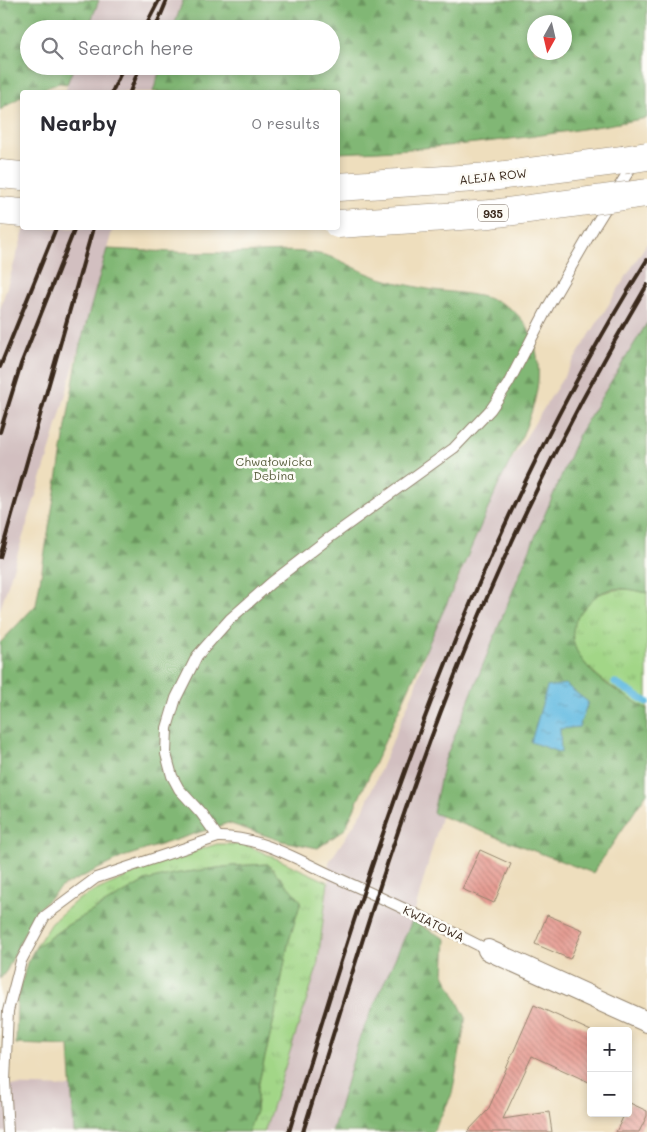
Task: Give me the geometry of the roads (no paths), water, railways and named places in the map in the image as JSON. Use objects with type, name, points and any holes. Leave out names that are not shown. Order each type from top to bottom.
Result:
[{"type":"main road","name":"ALEJA ROW","points":[[340,187],[490,177],[646,151]]},
{"type":"main road","points":[[0,174],[20,176]]},
{"type":"main road","name":"935","points":[[340,224],[491,214],[647,193]]},
{"type":"main road","points":[[0,211],[20,213]]},
{"type":"street","name":"KWIATOWA","points":[[488,950],[647,1022]]},
{"type":"lane","points":[[8,1132],[5,1081],[8,1011],[21,962],[45,916],[96,878],[218,837],[201,813],[180,789],[172,776],[166,754],[168,728],[176,698],[197,656],[230,619],[271,583],[336,532],[454,448],[491,409],[508,384],[549,305],[591,232],[646,151]]},
{"type":"lane","name":"KWIATOWA","points":[[218,837],[234,837],[271,848],[377,896],[488,950]]},
{"type":"water","points":[[565,684],[588,702],[579,727],[560,729],[561,753],[531,742],[547,687]]},
{"type":"waterway","points":[[615,683],[647,702]]},
{"type":"railway","points":[[149,20],[159,0]]},
{"type":"railway","points":[[159,20],[167,0]]},
{"type":"railway","points":[[113,90],[120,75]]},
{"type":"railway","points":[[131,90],[137,75]]},
{"type":"railway","points":[[0,367],[55,230]]},
{"type":"railway","points":[[0,432],[21,364],[74,230]]},
{"type":"railway","points":[[0,557],[92,230]]},
{"type":"railway","points":[[289,1132],[359,906],[397,794],[438,683],[483,574],[532,467],[587,362],[647,260]]},
{"type":"railway","points":[[303,1132],[397,835],[438,718],[461,660],[502,563],[547,469],[595,376],[647,285]]},
{"type":"park label","name":"Chwałowicka Dębina","points":[[274,468]]}]
